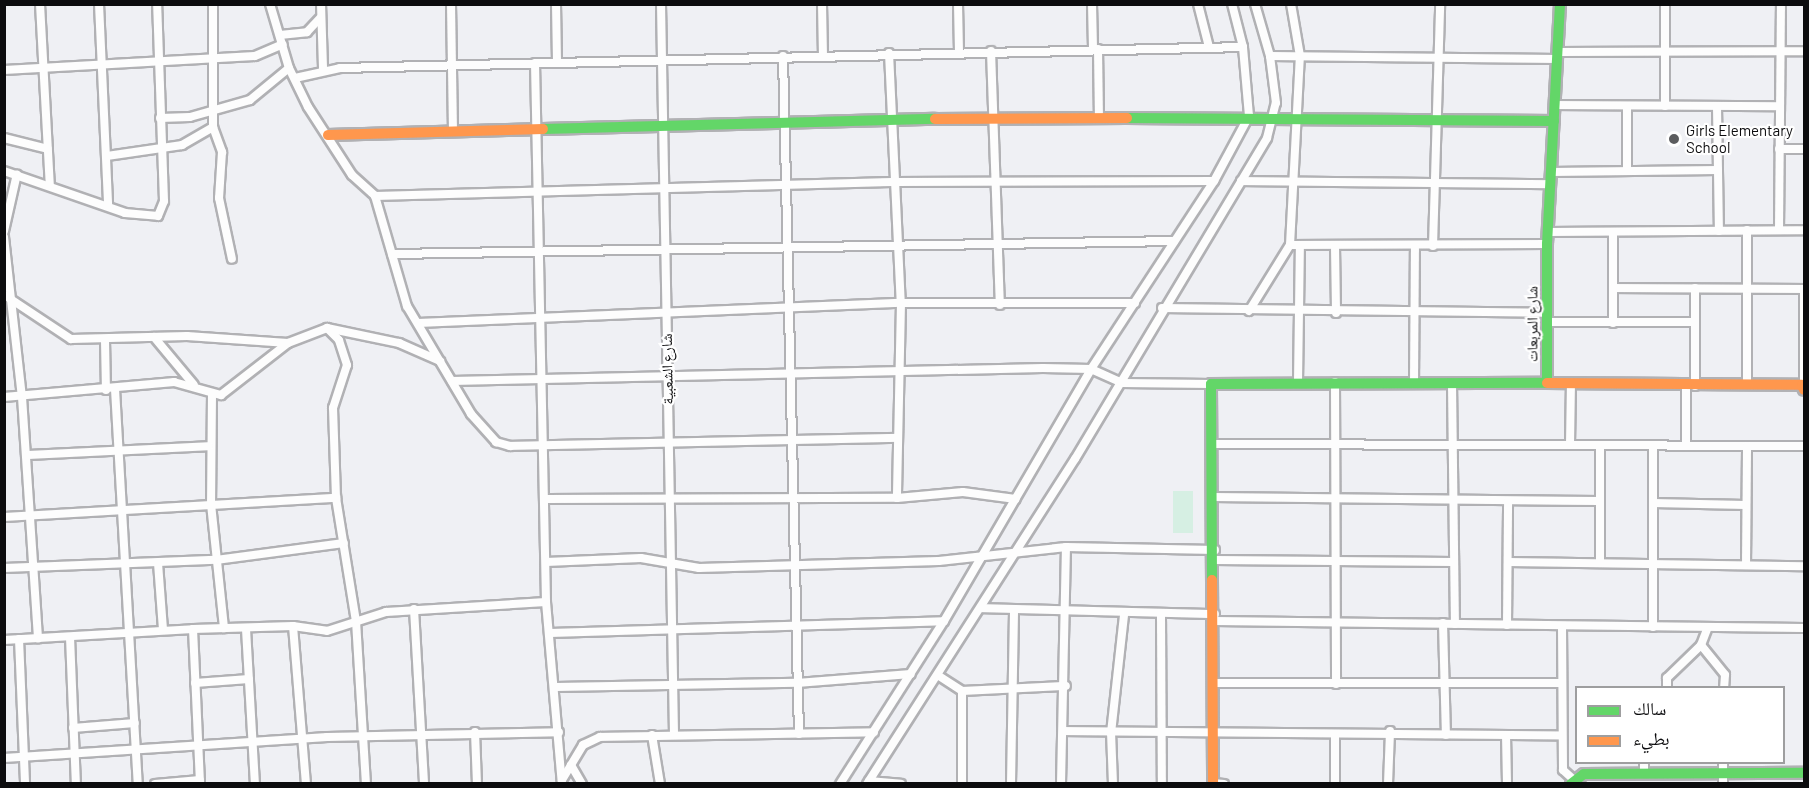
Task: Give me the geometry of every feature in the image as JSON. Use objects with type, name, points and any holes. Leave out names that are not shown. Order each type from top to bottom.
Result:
[{"type":"street","points":[[40,4],[50,186]]},
{"type":"street","points":[[99,4],[108,205]]},
{"type":"street","points":[[4,171],[144,218],[158,216],[164,207],[157,4]]},
{"type":"street","points":[[213,4],[215,58],[213,128],[222,152],[219,198],[232,259]]},
{"type":"street","points":[[270,4],[289,68],[308,107],[328,135],[352,176],[375,196],[392,254],[397,281],[418,323],[471,414],[496,442],[510,446],[545,442],[897,438]]},
{"type":"street","points":[[321,4],[323,69]]},
{"type":"street","points":[[451,4],[453,130]]},
{"type":"street","points":[[556,4],[557,62]]},
{"type":"street","name":"شارع الشعبية","points":[[661,4],[671,685],[674,733]]},
{"type":"street","points":[[822,4],[823,55]]},
{"type":"street","points":[[957,4],[959,52]]},
{"type":"street","points":[[1092,4],[1099,117]]},
{"type":"street","points":[[1198,4],[1209,47]]},
{"type":"street","points":[[840,783],[912,674],[1091,369],[1214,181],[1249,116],[1243,47],[1232,4]]},
{"type":"street","points":[[868,782],[939,676],[1122,383],[1162,308],[1275,119],[1270,56],[1255,4]]},
{"type":"street","points":[[1249,311],[1290,245],[1300,119],[1300,56],[1291,4]]},
{"type":"street","points":[[1433,246],[1440,4]]},
{"type":"street","name":"شارع المربعات","points":[[1560,4],[1547,244],[1547,383],[1804,387]]},
{"type":"street","points":[[1665,4],[1665,106]]},
{"type":"street","points":[[1779,230],[1781,4]]},
{"type":"street","points":[[280,35],[307,32],[320,18]]},
{"type":"street","points":[[4,70],[262,54],[283,44]]},
{"type":"street","points":[[295,78],[323,69],[890,53],[1243,47]]},
{"type":"street","points":[[1270,56],[1558,56],[1780,49],[1804,51]]},
{"type":"street","points":[[991,51],[996,117],[1000,305]]},
{"type":"street","points":[[890,53],[895,247],[901,303],[897,498]]},
{"type":"street","points":[[783,56],[794,439],[799,734]]},
{"type":"street","points":[[535,63],[545,442],[546,602],[556,687],[562,782]]},
{"type":"street","points":[[160,118],[190,117],[215,108],[250,100],[289,68]]},
{"type":"street","points":[[1555,105],[1779,106]]},
{"type":"street","points":[[1627,106],[1627,170]]},
{"type":"street","points":[[1717,107],[1719,231]]},
{"type":"street","points":[[328,135],[453,130],[891,122],[996,117],[1249,116],[1275,119],[1554,121]]},
{"type":"street","points":[[106,156],[182,145],[213,128]]},
{"type":"street","points":[[4,138],[48,148]]},
{"type":"street","points":[[1779,149],[1804,149]]},
{"type":"street","points":[[1551,172],[1718,170]]},
{"type":"street","points":[[4,231],[17,174]]},
{"type":"street","points":[[375,196],[664,186],[997,181],[1214,181]]},
{"type":"street","points":[[1240,181],[1550,184]]},
{"type":"street","points":[[1747,230],[1747,385]]},
{"type":"street","points":[[1548,232],[1804,230]]},
{"type":"street","points":[[1613,231],[1613,323]]},
{"type":"street","points":[[4,237],[7,296],[22,397],[27,455],[38,638]]},
{"type":"street","points":[[392,254],[998,246],[1174,241]]},
{"type":"street","points":[[1290,245],[1415,247],[1547,244]]},
{"type":"street","points":[[1298,382],[1300,246]]},
{"type":"street","points":[[1335,247],[1336,313]]},
{"type":"street","points":[[1414,383],[1415,247]]},
{"type":"street","points":[[1613,288],[1804,289],[1804,387]]},
{"type":"street","points":[[1686,445],[1695,322],[1695,288]]},
{"type":"street","points":[[7,296],[67,337],[105,340],[154,337],[288,343]]},
{"type":"street","points":[[418,323],[542,315],[790,310],[901,303],[1000,305],[1135,303]]},
{"type":"street","points":[[1162,308],[1298,313],[1413,313],[1546,317],[1613,323],[1695,322]]},
{"type":"street","points":[[4,397],[106,390],[174,382],[194,385],[212,394],[229,392],[288,343],[327,328],[399,343],[442,362]]},
{"type":"street","points":[[327,328],[339,340],[347,365],[333,408],[336,498],[357,621],[366,783]]},
{"type":"street","points":[[154,337],[194,385]]},
{"type":"street","points":[[105,340],[106,390]]},
{"type":"street","points":[[452,381],[792,374],[901,368],[1091,369],[1122,383],[1547,383]]},
{"type":"street","points":[[1335,382],[1336,684]]},
{"type":"street","points":[[1211,384],[1215,555],[1213,783],[1224,783]]},
{"type":"street","points":[[1452,384],[1455,624]]},
{"type":"street","points":[[1570,384],[1570,445]]},
{"type":"street","points":[[115,389],[138,783]]},
{"type":"street","points":[[212,394],[209,446],[211,504],[224,628]]},
{"type":"street","points":[[1212,444],[1804,446]]},
{"type":"street","points":[[1600,445],[1600,562]]},
{"type":"street","points":[[1653,445],[1653,627]]},
{"type":"street","points":[[27,455],[209,446]]},
{"type":"street","points":[[1746,565],[1747,446]]},
{"type":"street","points":[[546,499],[897,498],[963,492],[1016,499]]},
{"type":"street","points":[[1213,497],[1600,501]]},
{"type":"street","points":[[4,517],[336,498]]},
{"type":"street","points":[[1507,625],[1508,501]]},
{"type":"street","points":[[1653,503],[1746,505]]},
{"type":"street","points":[[4,568],[216,560],[344,543]]},
{"type":"street","points":[[1061,783],[1066,686],[1066,547]]},
{"type":"street","points":[[546,562],[641,558],[699,568],[795,566],[1014,556],[1066,547],[1336,561],[1453,562]]},
{"type":"street","points":[[1508,562],[1804,566]]},
{"type":"street","points":[[158,563],[163,630]]},
{"type":"street","points":[[4,640],[163,630],[293,626],[327,631],[357,621],[414,609],[546,602]]},
{"type":"street","points":[[981,608],[1336,622],[1804,628]]},
{"type":"street","points":[[414,609],[419,734],[424,783]]},
{"type":"street","points":[[1011,783],[1014,609]]},
{"type":"street","points":[[1113,783],[1111,733],[1124,615]]},
{"type":"street","points":[[1161,615],[1162,783]]},
{"type":"street","points":[[550,633],[796,629],[944,621]]},
{"type":"street","points":[[1443,623],[1446,735]]},
{"type":"street","points":[[293,626],[306,783]]},
{"type":"street","points":[[1562,626],[1563,770],[1572,781],[1584,774],[1644,768],[1723,779],[1803,775]]},
{"type":"street","points":[[1667,686],[1677,665],[1701,645],[1708,627]]},
{"type":"street","points":[[155,783],[200,782],[193,629]]},
{"type":"street","points":[[246,629],[255,783]]},
{"type":"street","points":[[70,637],[76,783]]},
{"type":"street","points":[[19,639],[25,783]]},
{"type":"street","points":[[1701,645],[1725,675],[1724,686]]},
{"type":"street","points":[[556,687],[797,682],[912,674]]},
{"type":"street","points":[[939,676],[962,691],[1066,686]]},
{"type":"street","points":[[195,683],[249,679]]},
{"type":"street","points":[[1215,683],[1562,682]]},
{"type":"street","points":[[962,691],[962,783]]},
{"type":"street","points":[[74,728],[135,723]]},
{"type":"street","points":[[1063,731],[1335,735],[1390,731],[1446,735],[1562,735]]},
{"type":"street","points":[[1388,783],[1390,731]]},
{"type":"street","points":[[475,732],[477,783]]},
{"type":"street","points":[[4,758],[303,738],[475,732],[559,732]]},
{"type":"street","points":[[562,782],[588,742],[674,733],[874,732]]},
{"type":"street","points":[[652,735],[660,783]]},
{"type":"street","points":[[1335,735],[1335,783]]},
{"type":"street","points":[[1506,735],[1507,783]]},
{"type":"street","points":[[571,765],[582,783]]},
{"type":"street","points":[[868,782],[901,783]]},
{"type":"green space","points":[[1173,491],[1193,491],[1193,533],[1173,533]]},
{"type":"traffic: fast","points":[[1547,383],[1547,244],[1560,4]]},
{"type":"traffic: fast","points":[[1127,118],[1554,121]]},
{"type":"traffic: fast","points":[[543,129],[935,119]]},
{"type":"traffic: fast","points":[[1212,580],[1211,384],[1547,383]]},
{"type":"traffic: fast","points":[[1571,784],[1584,774],[1804,773]]},
{"type":"traffic: slow","points":[[935,119],[1127,118]]},
{"type":"traffic: slow","points":[[328,135],[543,129]]},
{"type":"traffic: slow","points":[[1547,383],[1802,385],[1804,390]]},
{"type":"traffic: slow","points":[[1212,580],[1213,784]]},
{"type":"place","name":"Girls Elementary School","points":[[1674,139]]}]
